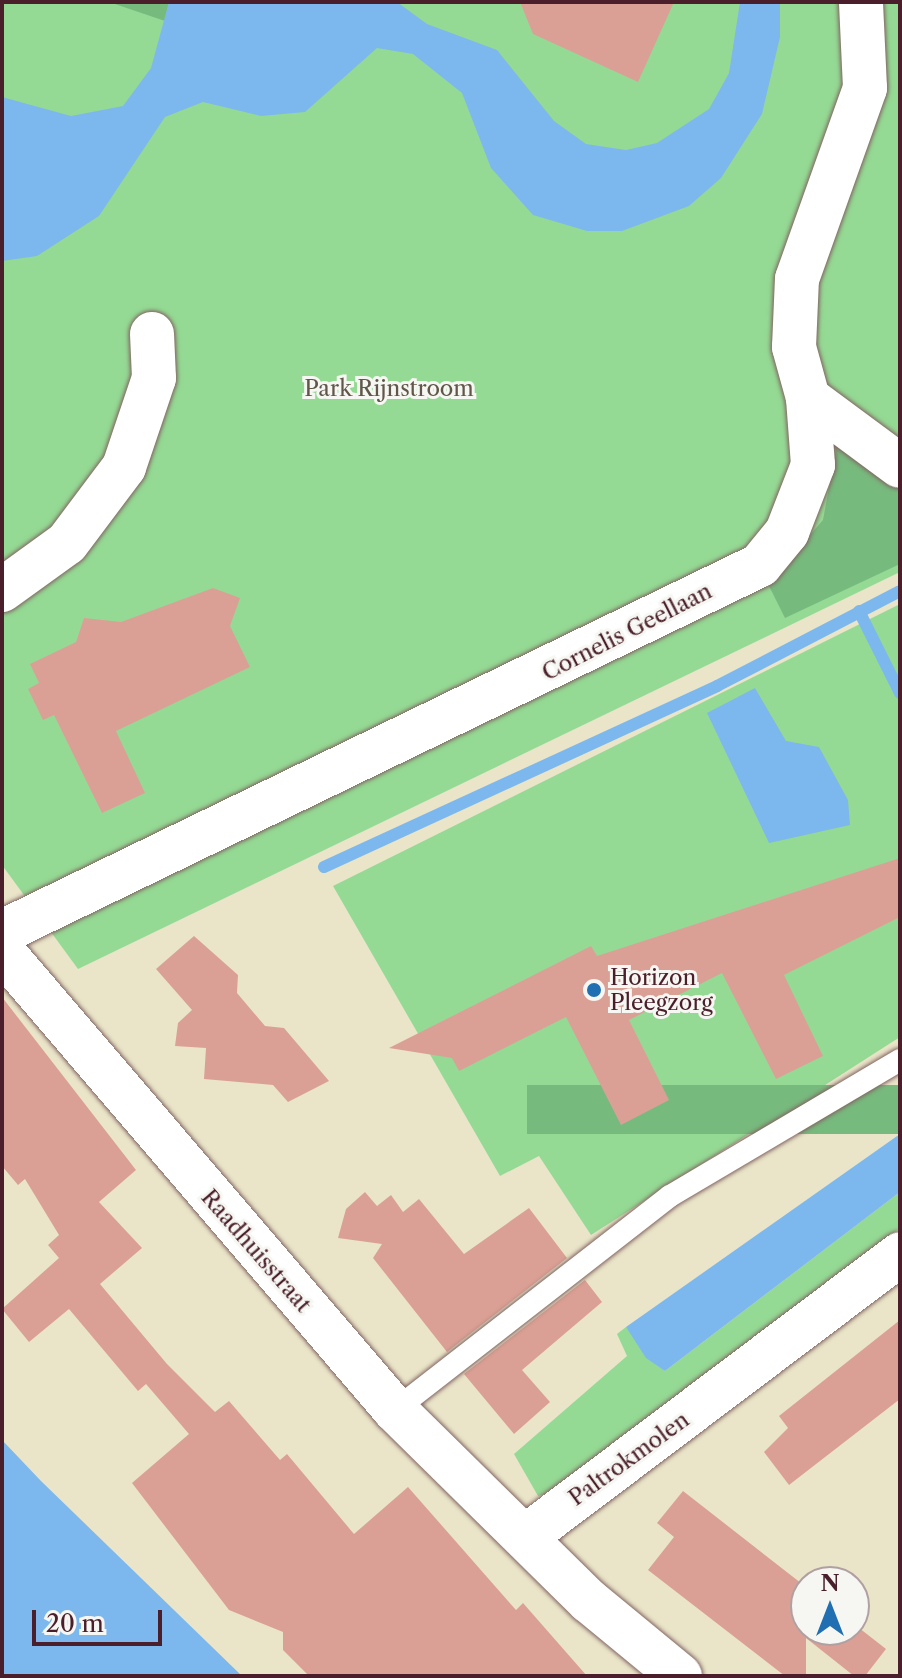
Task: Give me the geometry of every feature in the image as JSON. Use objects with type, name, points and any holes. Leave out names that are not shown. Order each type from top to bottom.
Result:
[{"type":"street","name":"Cornelis Geellaan","points":[[2,932],[760,565],[787,532],[813,465],[808,398],[794,347],[797,279],[865,88],[884,48],[861,2]]},
{"type":"street","points":[[2,590],[67,543],[124,467],[154,378],[152,334]]},
{"type":"street","points":[[808,398],[900,466]]},
{"type":"street","name":"Raadhuisstraat","points":[[2,951],[395,1410],[525,1537]]},
{"type":"street","name":"Paltrokmolen","points":[[525,1537],[900,1254]]},
{"type":"street","points":[[525,1537],[680,1676]]},
{"type":"lane","points":[[395,1410],[670,1196],[900,1060]]},
{"type":"green space","name":"Park Rijnstroom","points":[[2,2],[900,2],[900,572],[78,969],[2,865]]},
{"type":"green space","points":[[109,2],[169,2],[165,21]]},
{"type":"green space","points":[[839,434],[900,482],[900,564],[785,618],[768,584],[823,520]]},
{"type":"green space","points":[[900,604],[900,1037],[591,1235],[539,1156],[500,1176],[333,886]]},
{"type":"green space","points":[[527,1085],[900,1085],[900,1134],[527,1134]]},
{"type":"green space","points":[[900,1192],[900,1228],[568,1488],[538,1496],[514,1454],[627,1356],[617,1334],[626,1327],[665,1371]]},
{"type":"water","points":[[169,2],[397,2],[427,24],[497,50],[554,121],[586,144],[626,150],[657,143],[709,109],[729,73],[740,2],[780,2],[780,37],[762,114],[721,178],[689,206],[622,231],[587,231],[533,215],[491,168],[462,93],[413,54],[377,48],[305,112],[261,116],[203,102],[165,117],[99,216],[37,256],[2,261],[2,97],[71,116],[123,106],[151,68]]},
{"type":"water","points":[[755,688],[786,741],[819,747],[848,800],[850,825],[769,843],[707,713]]},
{"type":"water","points":[[900,1134],[900,1192],[665,1371],[646,1358],[626,1327]]},
{"type":"water","points":[[2,1440],[41,1481],[242,1676],[2,1676]]},
{"type":"building","points":[[520,2],[674,2],[638,82],[533,34]]},
{"type":"building","points":[[213,588],[240,598],[230,626],[250,667],[116,731],[145,793],[102,813],[54,715],[43,720],[28,689],[39,683],[30,664],[76,642],[84,618],[121,622]]},
{"type":"building","name":"Horizon Pleegzorg","points":[[900,858],[900,917],[784,975],[823,1056],[776,1079],[722,973],[629,1020],[669,1100],[621,1125],[566,1017],[459,1071],[452,1058],[389,1048],[591,946],[597,956]]},
{"type":"building","points":[[194,936],[238,975],[237,993],[265,1026],[284,1028],[329,1081],[288,1102],[273,1085],[204,1079],[206,1048],[175,1046],[178,1023],[192,1010],[156,969]]},
{"type":"building","points":[[2,997],[136,1170],[99,1202],[142,1248],[100,1284],[167,1364],[215,1412],[229,1401],[280,1460],[287,1454],[354,1534],[408,1487],[516,1610],[523,1603],[587,1676],[309,1676],[283,1650],[283,1632],[229,1610],[132,1483],[189,1434],[146,1384],[138,1391],[69,1309],[29,1342],[2,1309],[59,1258],[48,1245],[59,1235],[25,1179],[18,1185],[2,1166]]},
{"type":"building","points":[[365,1192],[377,1206],[391,1195],[403,1212],[419,1199],[464,1254],[529,1208],[567,1258],[447,1352],[373,1258],[382,1244],[338,1238],[346,1209]]},
{"type":"building","points":[[585,1280],[602,1302],[522,1370],[550,1402],[514,1434],[464,1374]]},
{"type":"building","points":[[900,1320],[900,1399],[789,1485],[764,1452],[788,1428],[779,1416]]},
{"type":"building","points":[[683,1491],[790,1575],[790,1646],[806,1646],[806,1676],[785,1676],[648,1570],[674,1537],[657,1523]]},
{"type":"building","points":[[870,1636],[886,1649],[865,1676],[854,1676],[816,1646],[870,1646]]},
{"type":"waterway","points":[[324,867],[717,686],[900,591]]},
{"type":"waterway","points":[[859,611],[900,693]]},
{"type":"place","name":"Horizon Pleegzorg","points":[[594,990]]}]
